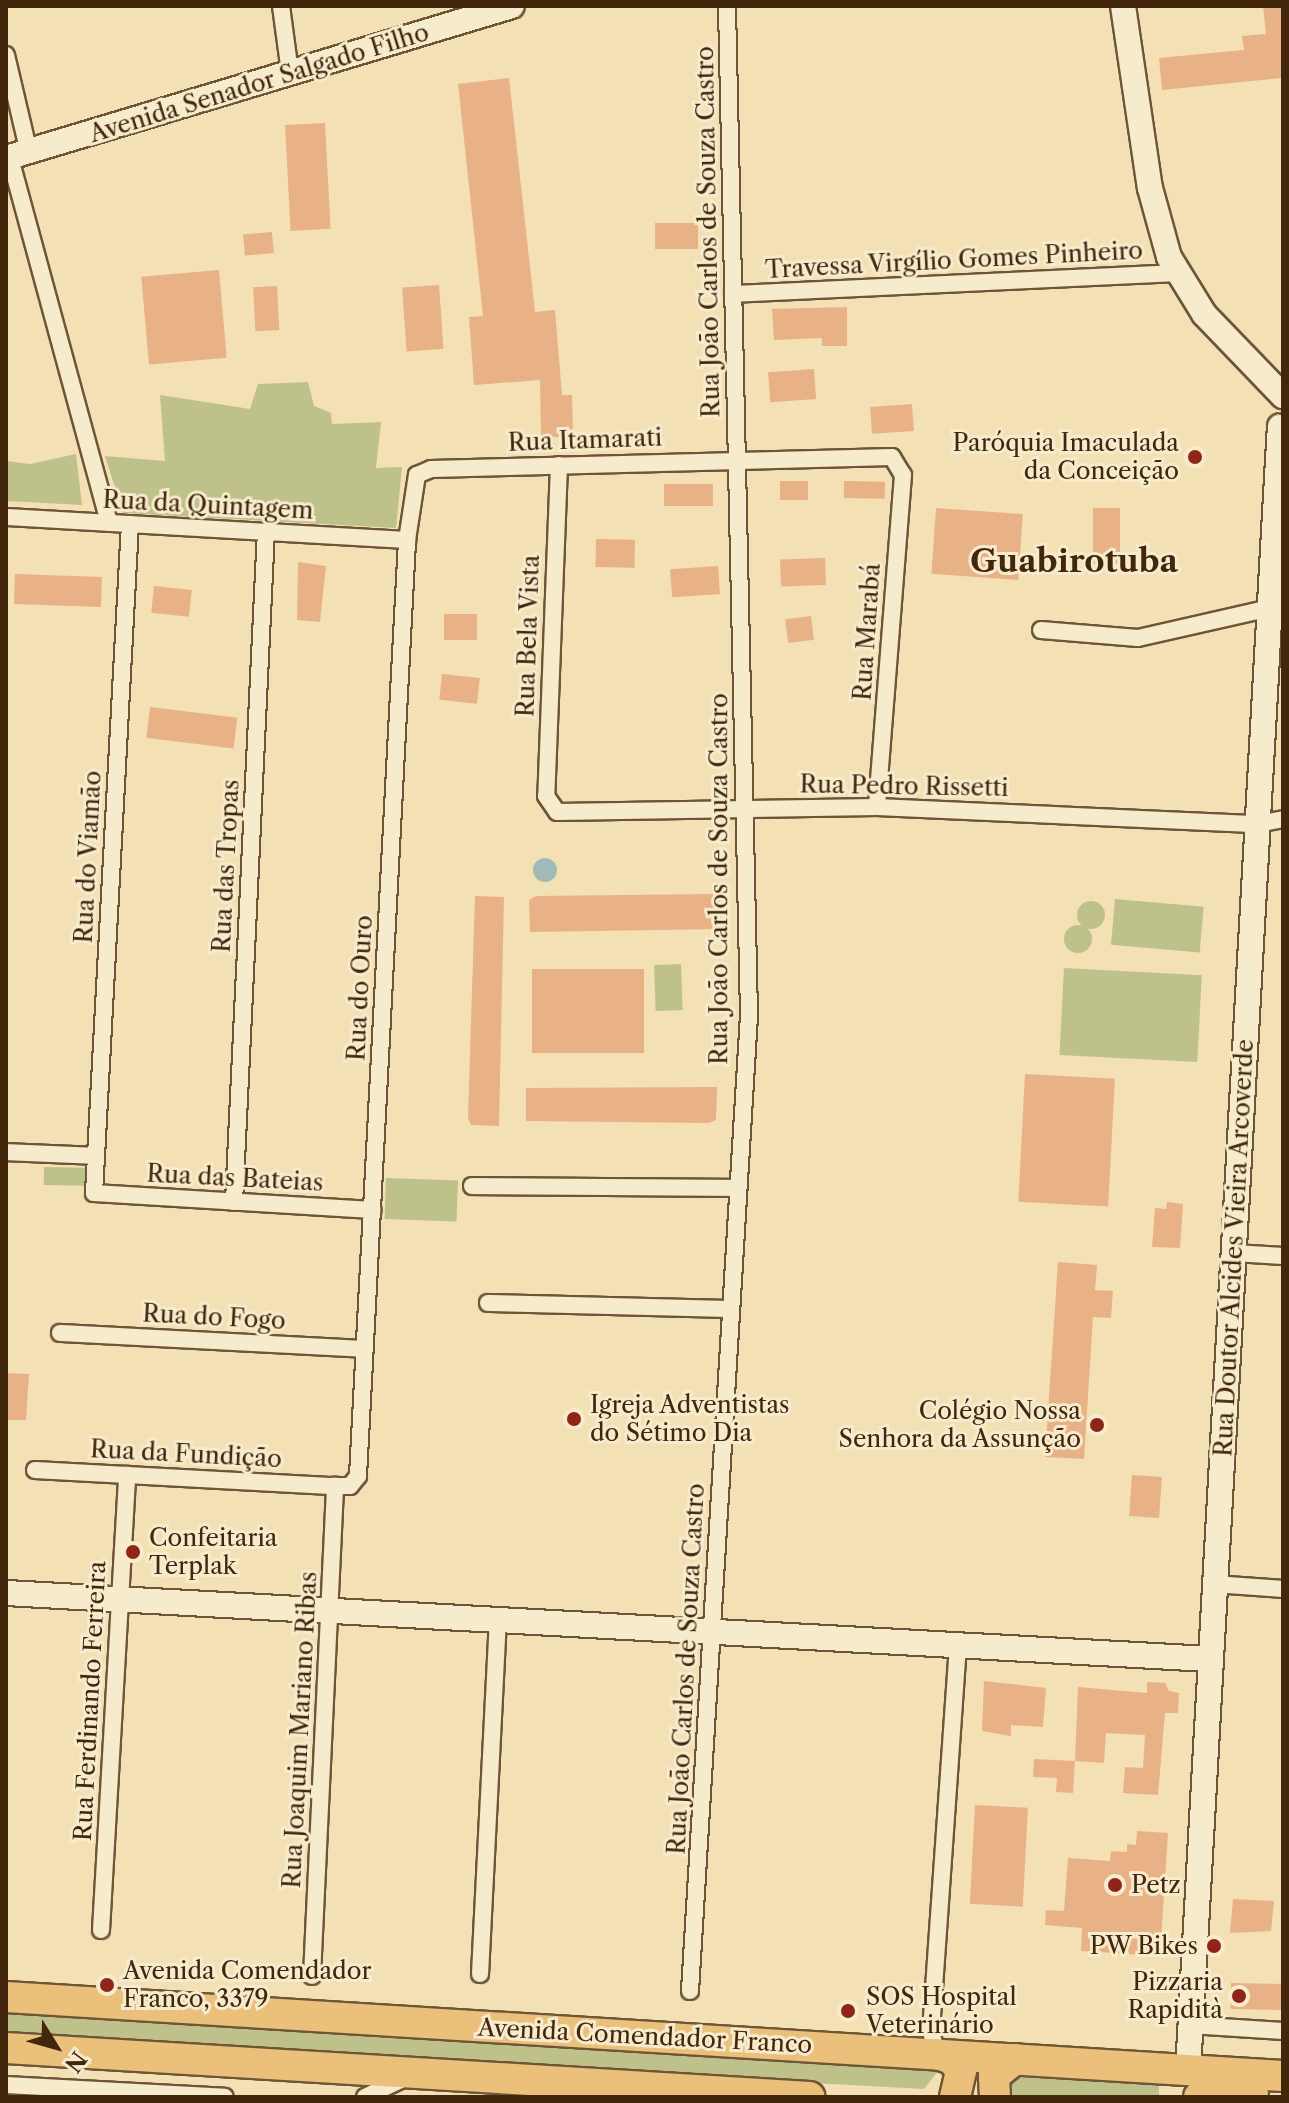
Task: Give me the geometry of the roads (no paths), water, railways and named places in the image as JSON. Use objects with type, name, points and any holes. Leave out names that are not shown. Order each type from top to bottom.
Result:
[{"type":"highway","name":"Avenida Comendador Franco","points":[[6,1997],[1015,2059],[1193,2083],[1283,2076]]},
{"type":"highway","name":"Avenida Comendador Franco","points":[[6,2048],[414,2073],[530,2089],[810,2097]]},
{"type":"highway","points":[[937,2054],[952,2059],[961,2071],[955,2097]]},
{"type":"highway","points":[[995,2097],[994,2076],[1015,2059]]},
{"type":"highway","points":[[1193,2083],[1222,2092],[1283,2096]]},
{"type":"street","points":[[281,6],[290,73]]},
{"type":"street","name":"Avenida Senador Salgado Filho","points":[[15,156],[512,6]]},
{"type":"street","name":"Rua João Carlos de Souza Castro","points":[[690,1991],[749,1015],[727,6]]},
{"type":"street","points":[[1123,6],[1150,188],[1176,273],[1204,314],[1283,396]]},
{"type":"street","points":[[6,55],[15,156],[109,523]]},
{"type":"street","name":"Travessa Virgílio Gomes Pinheiro","points":[[733,294],[1176,273]]},
{"type":"street","name":"Rua Doutor Alcides Vieira Arcoverde","points":[[1193,2083],[1190,2025],[1282,422]]},
{"type":"street","name":"Rua Itamarati","points":[[417,475],[431,469],[737,460],[886,456],[898,462]]},
{"type":"street","name":"Rua Marabá","points":[[877,807],[903,475],[898,462]]},
{"type":"street","name":"Rua Bela Vista","points":[[550,808],[546,796],[559,465]]},
{"type":"street","name":"Rua do Ouro","points":[[335,1486],[350,1486],[358,1476],[407,540],[417,475]]},
{"type":"street","name":"Rua da Quintagem","points":[[6,517],[407,540]]},
{"type":"street","name":"Rua do Viamão","points":[[94,1193],[130,524]]},
{"type":"street","name":"Rua das Tropas","points":[[234,1202],[266,532]]},
{"type":"street","points":[[1041,630],[1138,638],[1270,608]]},
{"type":"street","name":"Rua Pedro Rissetti","points":[[550,808],[562,813],[877,807],[1258,824],[1283,819]]},
{"type":"street","points":[[6,1152],[96,1156]]},
{"type":"street","points":[[472,1186],[738,1188]]},
{"type":"street","name":"Rua das Bateias","points":[[94,1193],[372,1210]]},
{"type":"street","points":[[1234,1253],[1283,1256]]},
{"type":"street","points":[[488,1303],[731,1309]]},
{"type":"street","name":"Rua do Fogo","points":[[60,1333],[365,1349]]},
{"type":"street","name":"Rua da Fundição","points":[[35,1470],[335,1486]]},
{"type":"street","name":"Rua Ferdinando Ferreira","points":[[101,1930],[127,1475]]},
{"type":"street","name":"Rua Joaquim Mariano Ribas","points":[[312,1976],[335,1486]]},
{"type":"street","points":[[1215,1584],[1283,1589]]},
{"type":"street","points":[[6,1593],[1211,1659]]},
{"type":"street","points":[[480,1974],[498,1620]]},
{"type":"street","points":[[937,2054],[931,2031],[958,1645]]},
{"type":"street","points":[[1190,2025],[1283,2031]]},
{"type":"street","points":[[365,2097],[414,2073]]},
{"type":"street","points":[[6,2085],[225,2097]]},
{"type":"water","points":[[545,858],[553,862],[557,870],[553,878],[545,882],[537,878],[533,870],[537,862]]},
{"type":"place","name":"Paróquia Imaculada da Conceição","points":[[1195,457]]},
{"type":"place","name":"Igreja Adventistas do Sétimo Dia","points":[[574,1419]]},
{"type":"place","name":"Colégio Nossa Senhora da Assunção","points":[[1097,1425]]},
{"type":"place","name":"Confeitaria Terplak","points":[[133,1552]]},
{"type":"place","name":"Petz","points":[[1115,1885]]},
{"type":"place","name":"PW Bikes","points":[[1214,1946]]},
{"type":"place","name":"Avenida Comendador Franco, 3379","points":[[107,1985]]},
{"type":"place","name":"Pizzaria Rapidità","points":[[1239,1996]]},
{"type":"place","name":"SOS Hospital Veterinário","points":[[848,2011]]},
{"type":"district","name":"Guabirotuba","points":[[1074,561]]}]
